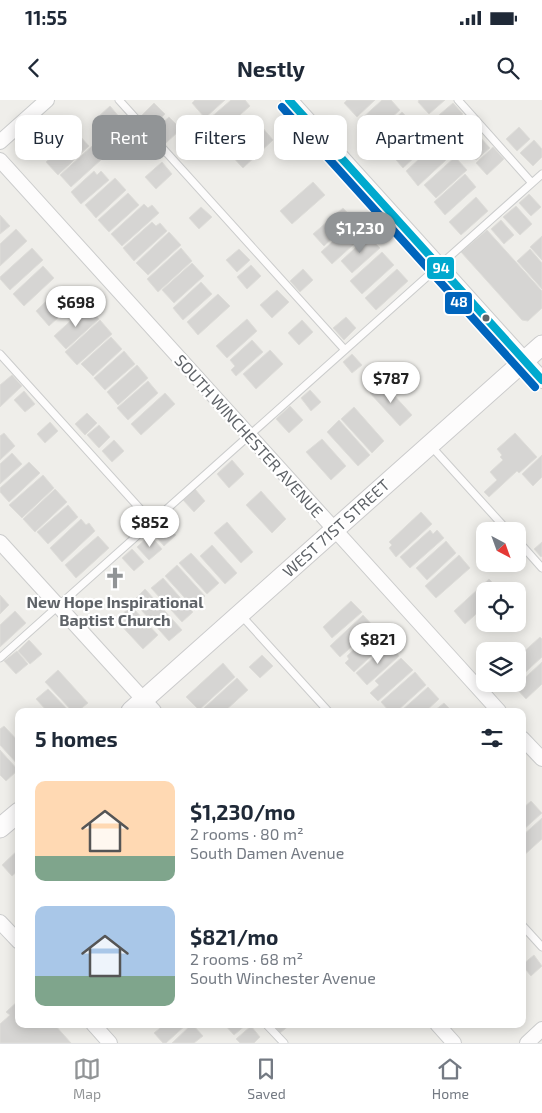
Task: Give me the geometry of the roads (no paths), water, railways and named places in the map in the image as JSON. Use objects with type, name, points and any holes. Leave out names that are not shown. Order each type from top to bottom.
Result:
[{"type":"main road","name":"WEST 71ST STREET","points":[[143,708],[240,614],[542,345]]},
{"type":"main road","points":[[0,828],[15,815]]},
{"type":"street","points":[[0,142],[47,100]]},
{"type":"street","points":[[289,100],[542,380]]},
{"type":"street","name":"SOUTH WINCHESTER AVENUE","points":[[0,160],[496,708]]},
{"type":"street","points":[[0,542],[58,606],[143,708]]},
{"type":"street","points":[[526,742],[542,759]]},
{"type":"street","points":[[0,922],[15,938]]},
{"type":"street","points":[[97,1028],[110,1043]]},
{"type":"street","points":[[441,1028],[454,1043]]},
{"type":"street","points":[[527,1043],[542,1029]]},
{"type":"lane","points":[[118,100],[345,350]]},
{"type":"lane","points":[[458,100],[532,183]]},
{"type":"lane","points":[[0,658],[542,174]]},
{"type":"lane","points":[[0,354],[152,522]]},
{"type":"lane","points":[[430,444],[500,522]]},
{"type":"lane","points":[[526,551],[542,568]]},
{"type":"lane","points":[[240,614],[325,708]]},
{"type":"lane","points":[[526,930],[542,947]]},
{"type":"lane","points":[[270,1028],[284,1043]]},
{"type":"place","name":"New Hope Inspirational Baptist Church","points":[[115,578]]}]
